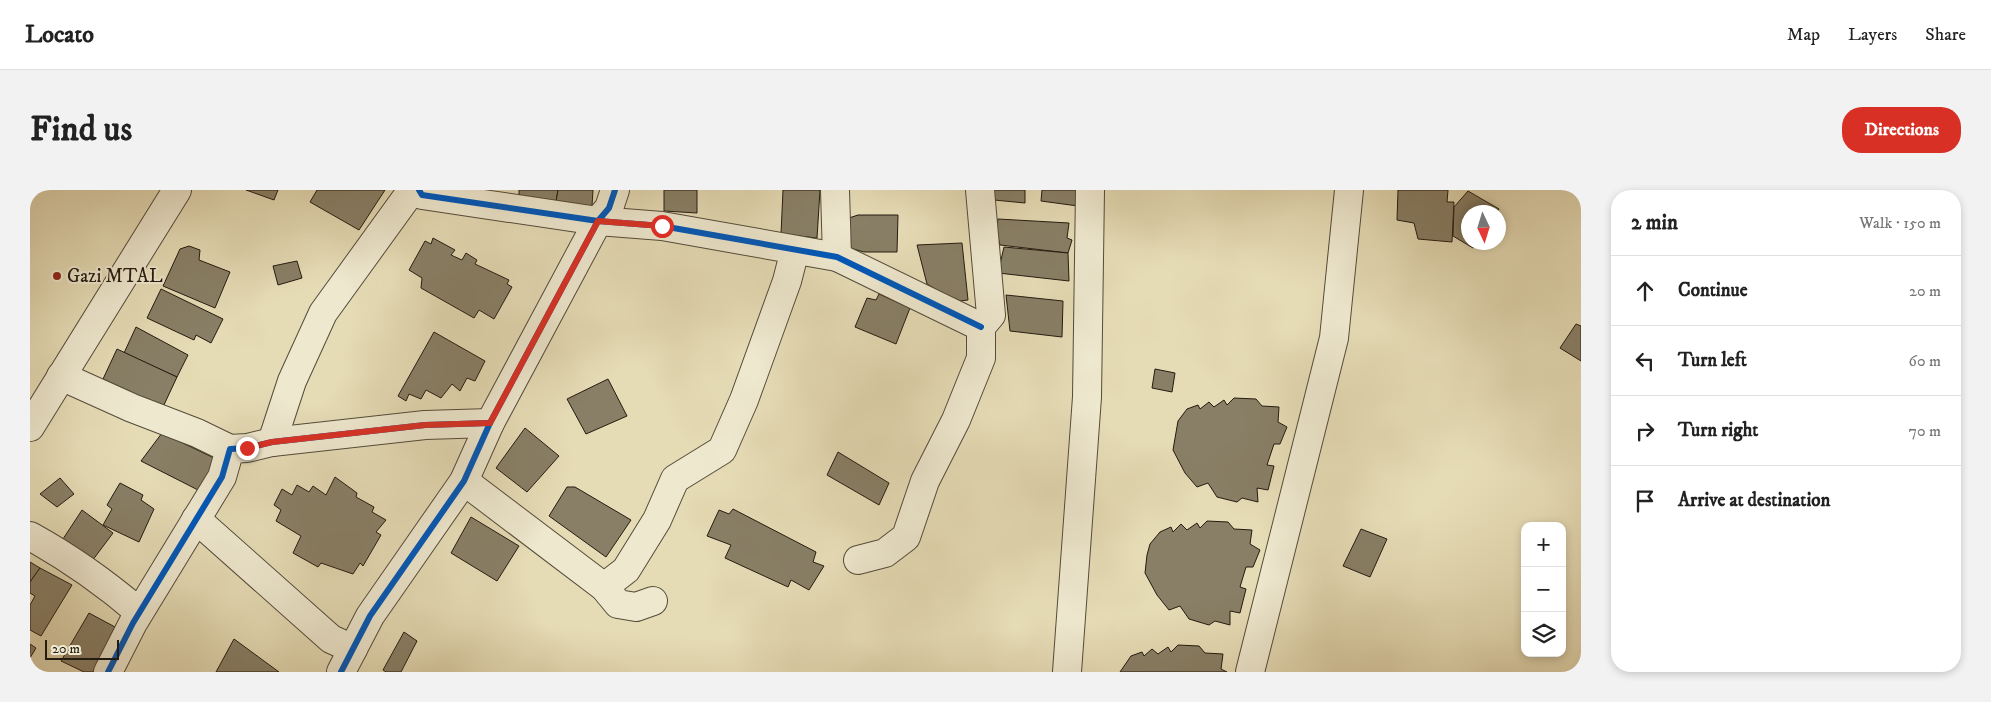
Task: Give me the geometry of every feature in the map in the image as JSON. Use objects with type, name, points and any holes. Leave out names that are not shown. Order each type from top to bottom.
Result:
[{"type":"street","points":[[30,427],[177,190]]},
{"type":"street","points":[[272,442],[292,381],[323,313],[412,190]]},
{"type":"street","points":[[419,190],[422,195],[598,221],[662,226],[837,257],[981,327]]},
{"type":"street","points":[[196,519],[330,639],[347,661],[370,616],[464,481],[490,423],[598,221],[609,208],[615,190]]},
{"type":"street","points":[[835,190],[837,257]]},
{"type":"street","points":[[858,560],[885,554],[906,537],[925,481],[956,420],[981,358],[981,327],[991,315],[980,190]]},
{"type":"street","points":[[1067,672],[1087,396],[1090,190]]},
{"type":"street","points":[[1250,672],[1334,338],[1349,190]]},
{"type":"street","points":[[604,587],[626,570],[657,520],[675,479],[722,450],[744,400],[787,281],[795,250]]},
{"type":"street","points":[[62,376],[132,408],[198,433],[230,450],[272,442],[425,425],[490,423]]},
{"type":"street","points":[[108,672],[139,612],[222,477],[230,450]]},
{"type":"street","points":[[464,481],[604,587],[618,604],[636,606],[653,601]]},
{"type":"street","points":[[30,536],[57,551],[109,586],[139,612]]},
{"type":"building","points":[[246,190],[278,190],[274,200]]},
{"type":"building","points":[[317,190],[385,190],[359,230],[310,202]]},
{"type":"building","points":[[519,190],[558,190],[556,202],[519,195]]},
{"type":"building","points":[[558,190],[593,190],[592,206],[556,202]]},
{"type":"building","points":[[664,190],[697,190],[697,213],[664,211]]},
{"type":"building","points":[[783,190],[820,190],[817,238],[781,234]]},
{"type":"building","points":[[993,190],[1025,190],[1025,203],[994,200]]},
{"type":"building","points":[[1042,190],[1078,190],[1078,206],[1041,201]]},
{"type":"building","points":[[1398,190],[1448,190],[1447,202],[1454,202],[1452,242],[1418,239],[1414,223],[1397,220]]},
{"type":"building","points":[[1468,191],[1492,205],[1461,205],[1461,241],[1453,236],[1454,207]]},
{"type":"building","points":[[858,215],[898,215],[897,252],[864,252],[850,248],[849,218]]},
{"type":"building","points":[[998,219],[1069,223],[1067,238],[1072,240],[1068,253],[1000,245],[996,231]]},
{"type":"building","points":[[433,238],[455,250],[451,255],[462,260],[466,253],[477,260],[475,264],[509,280],[507,284],[512,287],[494,319],[479,310],[474,318],[421,288],[422,278],[409,270],[425,241],[431,244]]},
{"type":"building","points":[[962,243],[968,300],[960,301],[945,295],[927,284],[917,245]]},
{"type":"building","points":[[189,246],[200,250],[199,260],[230,272],[215,308],[163,286],[180,249]]},
{"type":"building","points":[[1004,247],[1068,253],[1069,281],[998,273]]},
{"type":"building","points":[[297,261],[302,278],[278,285],[273,266]]},
{"type":"building","points":[[161,289],[223,319],[211,343],[196,335],[194,340],[147,318]]},
{"type":"building","points":[[879,294],[910,308],[896,344],[855,327],[867,298],[876,300]]},
{"type":"building","points":[[1006,295],[1063,301],[1062,337],[1010,331]]},
{"type":"building","points":[[1576,324],[1581,326],[1581,361],[1560,348]]},
{"type":"building","points":[[136,327],[188,355],[177,377],[124,353]]},
{"type":"building","points":[[434,332],[485,361],[475,381],[467,378],[460,391],[452,384],[441,398],[426,390],[421,399],[409,394],[406,401],[398,396]]},
{"type":"building","points":[[117,349],[177,377],[163,407],[103,379]]},
{"type":"building","points":[[1155,369],[1175,373],[1172,392],[1152,388]]},
{"type":"building","points":[[608,379],[627,416],[586,434],[567,399]]},
{"type":"building","points":[[1234,398],[1256,399],[1262,406],[1279,407],[1278,422],[1287,427],[1280,444],[1274,444],[1267,465],[1274,466],[1268,490],[1257,488],[1258,502],[1242,498],[1237,502],[1217,497],[1208,483],[1197,487],[1185,473],[1173,450],[1178,421],[1187,409],[1198,405],[1200,409],[1209,402],[1214,407],[1224,400],[1227,405]]},
{"type":"building","points":[[525,428],[559,456],[527,492],[496,468]]},
{"type":"building","points":[[162,433],[214,458],[214,473],[198,490],[141,461]]},
{"type":"building","points":[[838,452],[889,483],[879,505],[827,475]]},
{"type":"building","points":[[335,477],[357,493],[356,497],[374,507],[372,512],[386,520],[376,532],[381,535],[363,566],[360,563],[353,574],[321,563],[318,567],[293,553],[301,536],[276,521],[281,510],[274,505],[282,489],[292,495],[297,485],[309,492],[313,486],[326,495]]},
{"type":"building","points":[[60,478],[74,494],[57,507],[40,494]]},
{"type":"building","points":[[120,483],[143,495],[141,500],[154,509],[139,542],[103,525],[112,509],[107,505]]},
{"type":"building","points":[[567,487],[575,487],[631,520],[606,557],[549,516]]},
{"type":"building","points":[[733,509],[816,552],[813,562],[824,566],[809,590],[791,580],[788,587],[725,558],[731,545],[707,536],[719,510],[729,514]]},
{"type":"building","points":[[82,510],[113,533],[92,561],[61,542]]},
{"type":"building","points":[[471,517],[519,546],[497,581],[451,553]]},
{"type":"building","points":[[1207,521],[1228,522],[1234,529],[1252,530],[1250,544],[1260,550],[1253,567],[1246,567],[1240,587],[1246,589],[1240,613],[1230,611],[1230,625],[1215,621],[1209,625],[1189,619],[1180,606],[1169,610],[1157,595],[1145,573],[1150,544],[1160,532],[1171,527],[1173,532],[1181,524],[1187,530],[1197,523],[1200,528]]},
{"type":"building","points":[[1361,529],[1387,539],[1370,577],[1343,566]]},
{"type":"building","points":[[30,562],[40,568],[30,582]]},
{"type":"building","points":[[40,568],[72,585],[41,636],[30,630],[30,605],[35,596],[30,593],[30,582]]},
{"type":"building","points":[[89,613],[115,627],[93,672],[84,672],[61,661]]},
{"type":"building","points":[[404,632],[417,641],[401,672],[386,672],[383,670]]},
{"type":"building","points":[[234,639],[279,672],[216,672]]},
{"type":"building","points":[[30,644],[36,648],[30,658]]},
{"type":"building","points":[[1178,645],[1199,646],[1205,653],[1223,654],[1221,669],[1227,672],[1120,672],[1131,656],[1142,652],[1144,656],[1152,649],[1158,654],[1168,647],[1171,652]]},
{"type":"cycle path","points":[[419,190],[422,195],[598,221],[662,226],[837,257],[981,327]]},
{"type":"cycle path","points":[[341,672],[370,616],[464,481],[490,423],[598,221],[609,208],[615,190]]},
{"type":"cycle path","points":[[108,672],[133,623],[222,477],[230,449],[247,448],[272,442],[425,425],[490,423]]},
{"type":"place","name":"Gazi MTAL","points":[[57,276]]},
{"type":"route","points":[[247,448],[272,442],[425,425],[490,423],[598,221],[662,226]]}]
